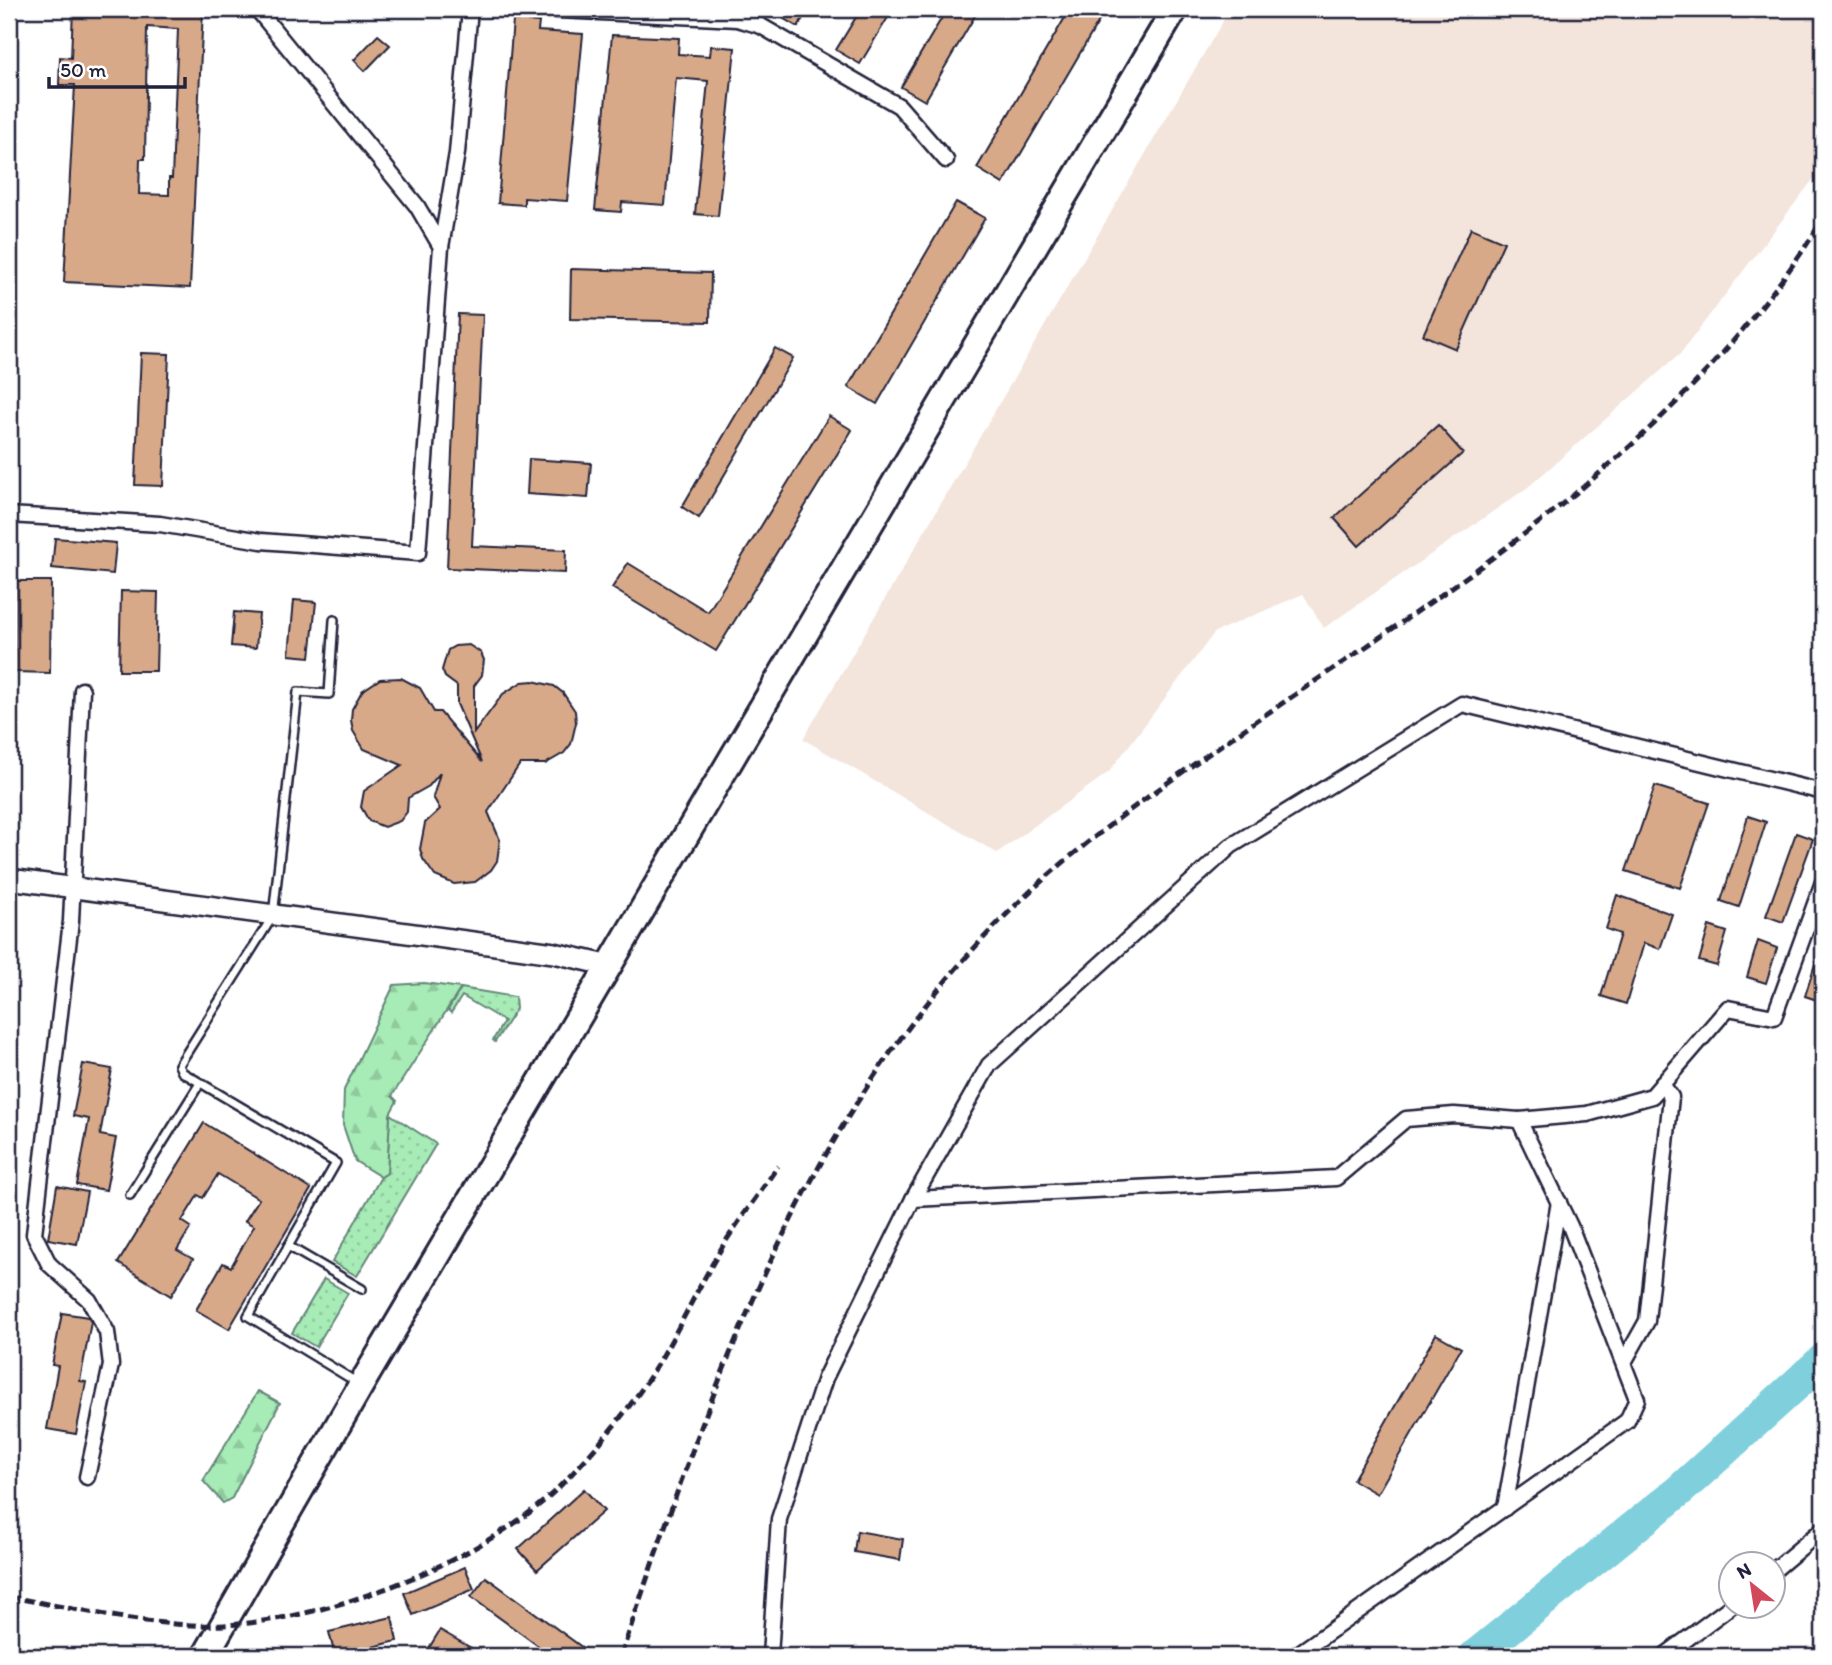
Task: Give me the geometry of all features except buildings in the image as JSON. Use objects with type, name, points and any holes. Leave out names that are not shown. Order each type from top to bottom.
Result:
[{"type":"highway","points":[[205,1656],[361,1385],[1175,9]]},
{"type":"street","points":[[257,9],[417,206],[441,247]]},
{"type":"street","points":[[9,515],[160,524],[261,541],[418,553],[441,247],[457,153],[470,9]]},
{"type":"street","points":[[540,9],[737,19],[761,26],[899,106],[946,160]]},
{"type":"street","points":[[82,690],[73,889],[34,1234],[48,1264],[89,1300],[107,1332],[111,1365],[87,1477]]},
{"type":"street","points":[[771,1656],[779,1519],[825,1378],[913,1199],[989,1065],[1221,855],[1462,704],[1823,792]]},
{"type":"street","points":[[9,879],[554,953],[611,966]]},
{"type":"street","points":[[913,1199],[1336,1178],[1406,1119],[1454,1115],[1519,1119],[1587,1114],[1651,1096],[1728,1008],[1774,1017],[1823,882]]},
{"type":"street","points":[[1623,1362],[1647,1321],[1671,1097],[1662,1084]]},
{"type":"street","points":[[1295,1656],[1627,1421],[1637,1399],[1597,1287],[1519,1119]]},
{"type":"street","points":[[1505,1508],[1559,1202]]},
{"type":"street","points":[[1786,1561],[1823,1530]]},
{"type":"street","points":[[1664,1656],[1716,1616]]},
{"type":"lane","points":[[334,620],[329,694],[298,692],[273,916],[179,1065],[182,1072],[336,1163],[248,1316],[361,1385]]},
{"type":"lane","points":[[130,1195],[200,1083]]},
{"type":"lane","points":[[288,1246],[362,1289]]},
{"type":"shaded area","points":[[1230,9],[1823,9],[1823,160],[1818,173],[1680,354],[1527,488],[1324,628],[1303,594],[1215,632],[1109,772],[997,853],[803,739]]},
{"type":"green space","points":[[424,983],[461,988],[392,1096],[397,1101],[390,1114],[387,1173],[381,1177],[355,1161],[343,1125],[344,1090],[394,985]]},
{"type":"green space","points":[[461,988],[515,997],[516,1009],[495,1042],[493,1040],[504,1021],[462,996],[451,1013],[448,1010]]},
{"type":"green space","points":[[390,1114],[436,1144],[357,1276],[332,1262],[381,1177],[387,1173]]},
{"type":"green space","points":[[324,1279],[348,1293],[316,1347],[292,1333]]},
{"type":"green space","points":[[258,1391],[280,1403],[232,1498],[223,1503],[203,1481]]},
{"type":"waterway","points":[[1475,1656],[1680,1490],[1823,1360]]},
{"type":"railway","points":[[621,1656],[692,1452],[731,1352],[774,1254],[823,1160],[879,1069],[944,983],[1018,903],[1098,834],[1507,547],[1632,445],[1690,389],[1744,328],[1796,261],[1823,218]]},
{"type":"railway","points":[[9,1597],[170,1624],[224,1625],[265,1621],[355,1599],[446,1563],[488,1540],[525,1516],[557,1489],[625,1412],[658,1364],[721,1249],[778,1166]]}]
